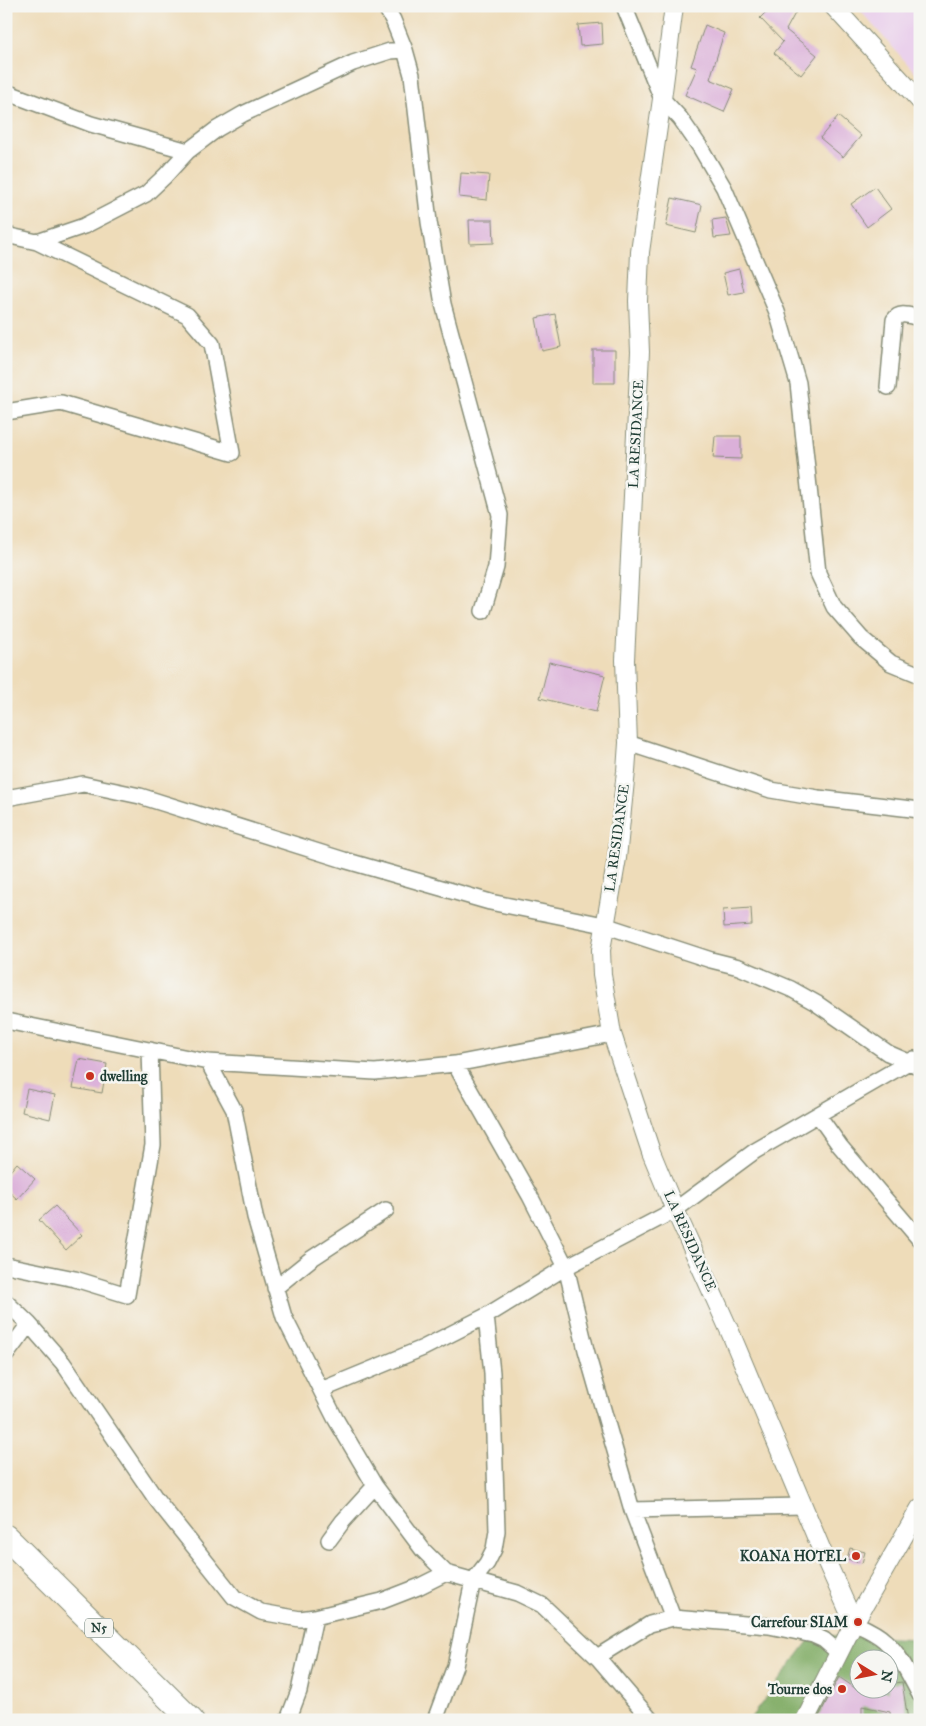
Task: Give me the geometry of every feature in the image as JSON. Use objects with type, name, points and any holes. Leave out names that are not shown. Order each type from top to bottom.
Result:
[{"type":"highway","name":"N5","points":[[6,1537],[191,1720]]},
{"type":"street","points":[[385,6],[405,50],[412,75],[429,222],[443,304],[500,516],[496,566],[483,611]]},
{"type":"street","points":[[624,6],[662,99],[680,118],[700,146],[724,188],[777,312],[798,383],[818,573],[834,607],[861,638],[891,663],[920,675]]},
{"type":"street","name":"LA RESIDANCE","points":[[674,6],[640,252],[638,301],[640,352],[625,660],[628,743],[624,801],[617,858],[601,950],[602,975],[612,1034],[651,1152],[854,1623]]},
{"type":"street","points":[[834,6],[920,101]]},
{"type":"street","points":[[37,242],[84,226],[146,194],[188,151],[216,129],[243,114],[353,63],[390,51],[405,50]]},
{"type":"street","points":[[6,92],[91,124],[188,151]]},
{"type":"street","points":[[6,235],[37,242],[187,315],[212,344],[232,453],[61,403],[6,412]]},
{"type":"street","points":[[888,387],[894,320],[897,315],[902,314],[920,318]]},
{"type":"street","points":[[628,743],[772,790],[818,798],[920,810]]},
{"type":"street","points":[[6,798],[82,784],[140,796],[344,860],[490,902],[604,925],[739,967],[791,989],[816,1003],[888,1053],[916,1061]]},
{"type":"street","points":[[6,1021],[208,1062],[375,1072],[455,1064],[612,1034]]},
{"type":"street","points":[[6,1265],[76,1279],[127,1295],[153,1145],[150,1050]]},
{"type":"street","points":[[321,1390],[423,1348],[486,1316],[566,1267],[675,1210],[754,1152],[916,1061]]},
{"type":"street","points":[[208,1062],[234,1110],[255,1217],[284,1318],[321,1390],[375,1486],[423,1550],[446,1573],[517,1593],[542,1606],[598,1658],[651,1720]]},
{"type":"street","points":[[455,1064],[530,1196],[566,1267],[586,1350],[632,1510],[673,1618]]},
{"type":"street","points":[[818,1115],[840,1146],[920,1240]]},
{"type":"street","points":[[275,1288],[312,1259],[386,1210]]},
{"type":"street","points":[[6,1302],[29,1324],[63,1363],[156,1499],[234,1596],[261,1612],[300,1619],[382,1601],[418,1587],[446,1573]]},
{"type":"street","points":[[435,1720],[455,1666],[473,1581],[494,1549],[497,1531],[492,1382],[486,1316]]},
{"type":"street","points":[[6,1355],[29,1324]]},
{"type":"street","points":[[329,1540],[343,1521],[375,1486]]},
{"type":"street","points":[[632,1510],[803,1506]]},
{"type":"street","points":[[805,1720],[854,1623],[920,1508]]},
{"type":"street","points":[[288,1720],[300,1691],[315,1617]]},
{"type":"street","points":[[598,1658],[650,1624],[673,1618],[736,1622],[813,1635],[824,1640],[839,1654]]},
{"type":"street","points":[[854,1623],[886,1641],[900,1660],[920,1695]]},
{"type":"shaded area","points":[[856,6],[920,6],[920,78]]},
{"type":"green space","points":[[813,1635],[920,1639],[920,1720],[749,1720]]},
{"type":"building","points":[[770,6],[799,6],[786,30],[817,55],[801,75],[774,53],[783,42],[760,18],[766,14]]},
{"type":"building","points":[[602,23],[603,44],[580,46],[578,25]]},
{"type":"building","points":[[705,25],[724,33],[710,79],[734,89],[724,112],[685,95],[697,68],[691,66]]},
{"type":"building","points":[[838,116],[861,136],[843,157],[820,138]]},
{"type":"building","points":[[461,173],[489,175],[487,200],[459,197]]},
{"type":"building","points":[[875,187],[891,209],[867,227],[851,204]]},
{"type":"building","points":[[672,198],[702,205],[696,233],[666,226]]},
{"type":"building","points":[[726,218],[731,236],[714,238],[712,220]]},
{"type":"building","points":[[469,220],[493,220],[494,243],[470,244]]},
{"type":"building","points":[[739,269],[744,292],[728,295],[723,273]]},
{"type":"building","points":[[555,314],[561,347],[542,351],[536,318]]},
{"type":"building","points":[[593,350],[615,350],[615,383],[593,383]]},
{"type":"building","points":[[715,436],[741,436],[741,459],[713,458]]},
{"type":"building","points":[[549,662],[605,675],[596,712],[540,698]]},
{"type":"building","points":[[751,908],[752,925],[724,927],[723,910]]},
{"type":"building","name":"dwelling","points":[[79,1059],[107,1064],[102,1093],[73,1088]]},
{"type":"building","points":[[27,1089],[55,1095],[50,1119],[22,1112]]},
{"type":"building","points":[[17,1163],[35,1179],[17,1199],[6,1189],[6,1176]]},
{"type":"building","points":[[55,1206],[82,1235],[66,1250],[39,1220]]},
{"type":"building","name":"KOANA HOTEL","points":[[850,1548],[865,1552],[862,1563],[847,1559]]},
{"type":"building","points":[[839,1677],[848,1683],[848,1698],[898,1698],[898,1683],[902,1682],[908,1720],[891,1720],[890,1712],[862,1706],[862,1720],[817,1720]]},
{"type":"place","name":"dwelling","points":[[90,1076]]},
{"type":"place","name":"KOANA HOTEL","points":[[856,1556]]},
{"type":"place","name":"Carrefour SIAM","points":[[858,1622]]},
{"type":"place","name":"Tourne dos","points":[[842,1689]]}]
